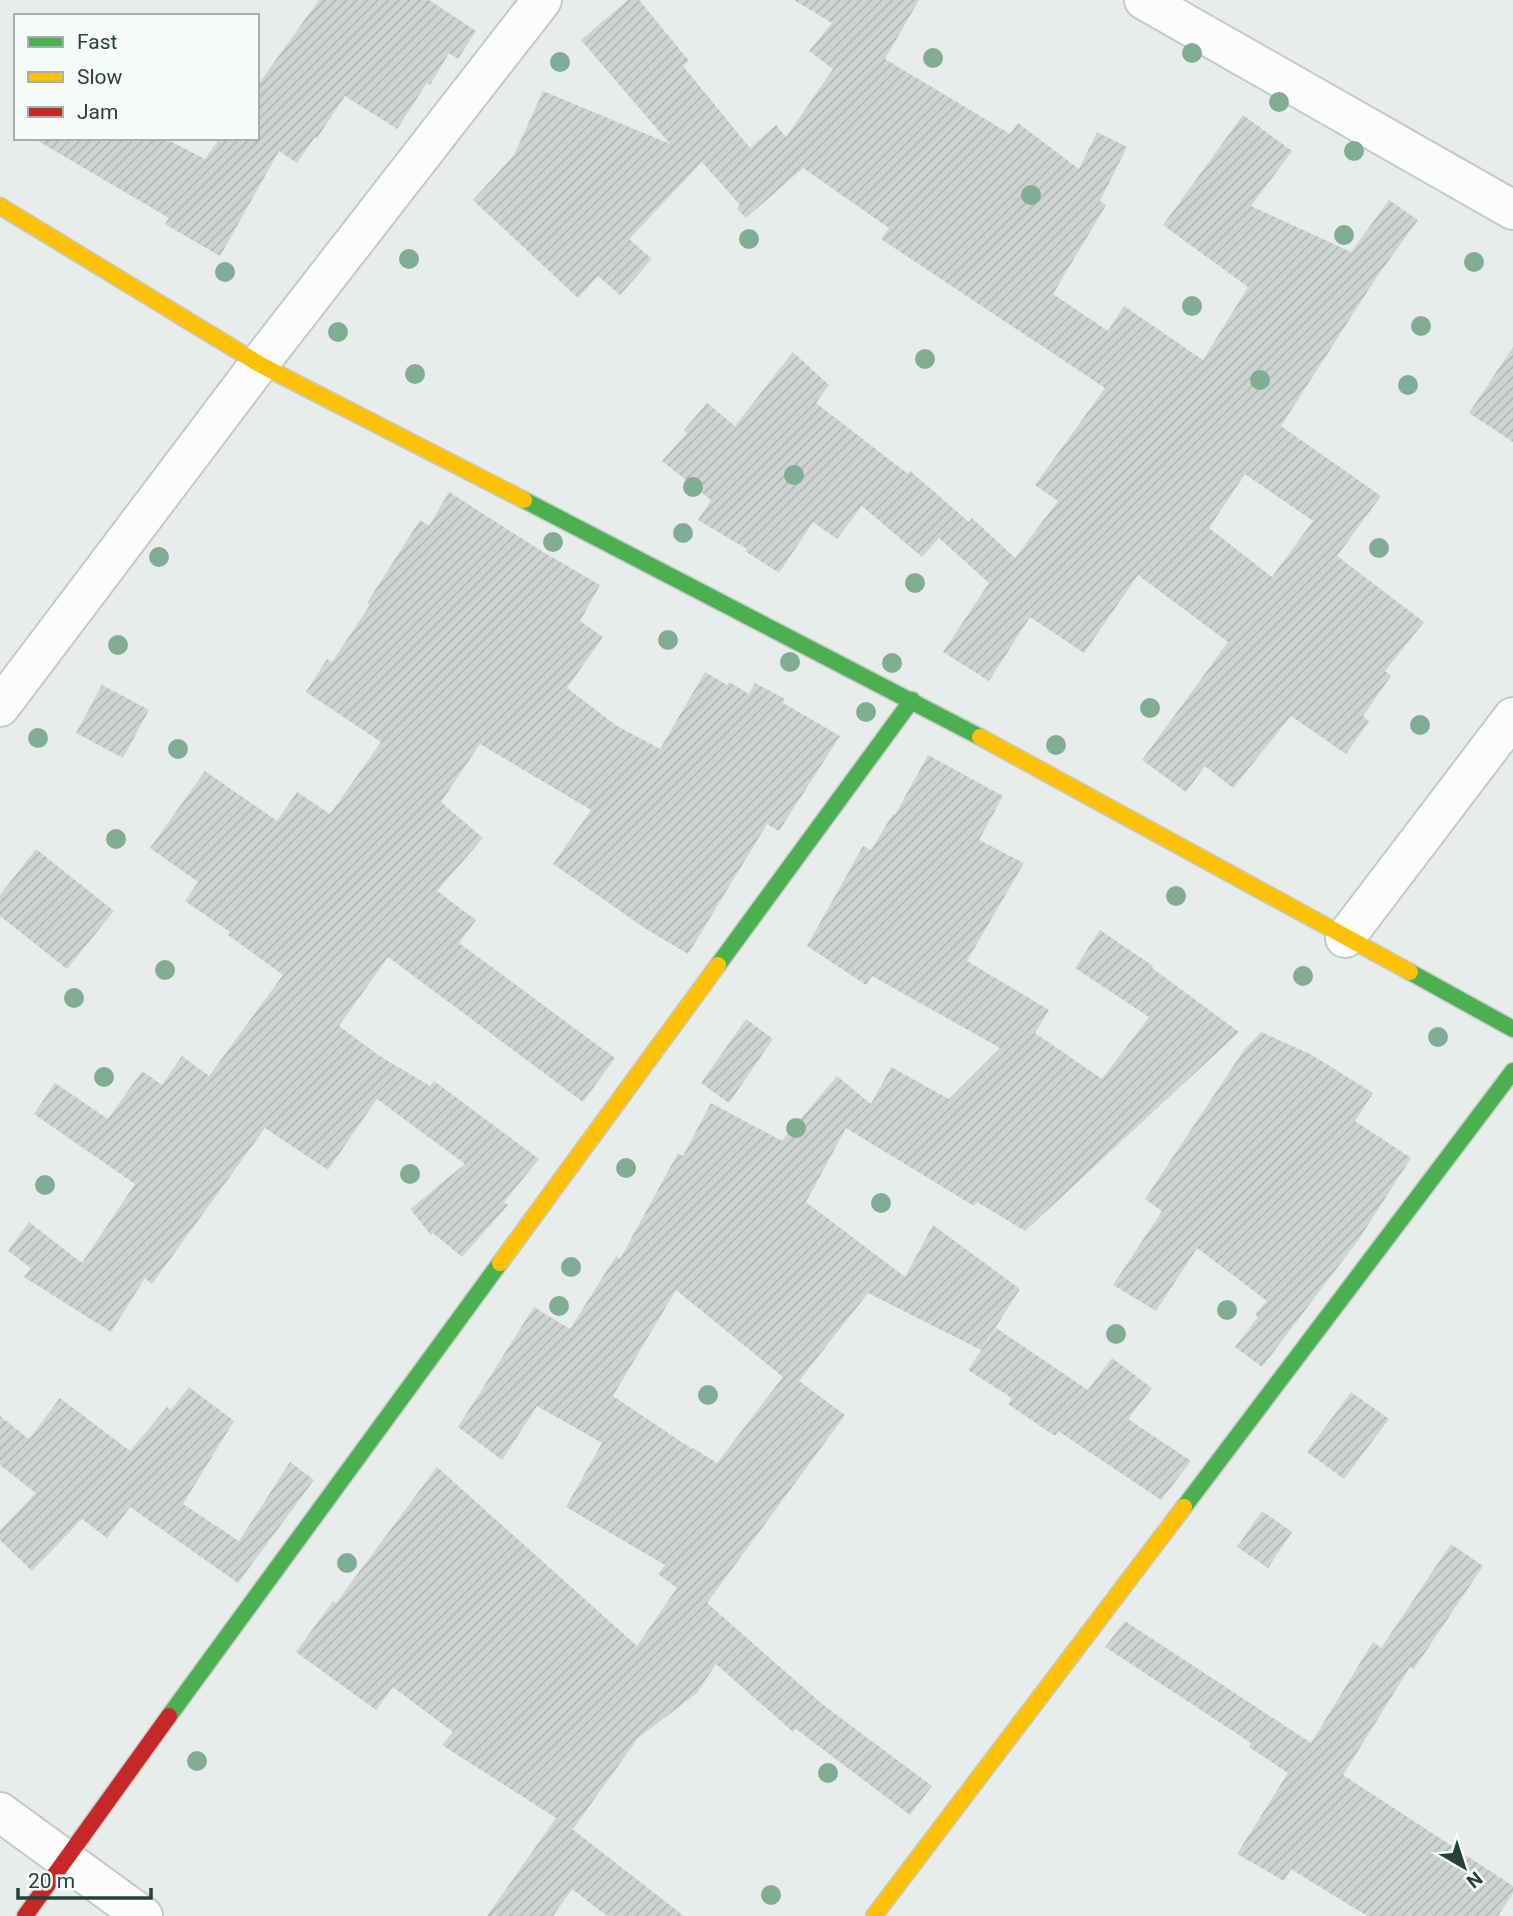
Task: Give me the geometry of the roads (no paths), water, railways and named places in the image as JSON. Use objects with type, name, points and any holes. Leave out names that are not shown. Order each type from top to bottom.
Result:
[{"type":"street","points":[[0,707],[259,364],[542,0]]},
{"type":"street","points":[[1144,0],[1513,210]]},
{"type":"street","points":[[0,206],[259,364],[912,700],[1513,1029]]},
{"type":"street","points":[[25,1916],[63,1860],[912,700]]},
{"type":"street","points":[[1345,937],[1513,717]]},
{"type":"street","points":[[874,1916],[1513,1071]]},
{"type":"street","points":[[0,1812],[143,1916]]}]
